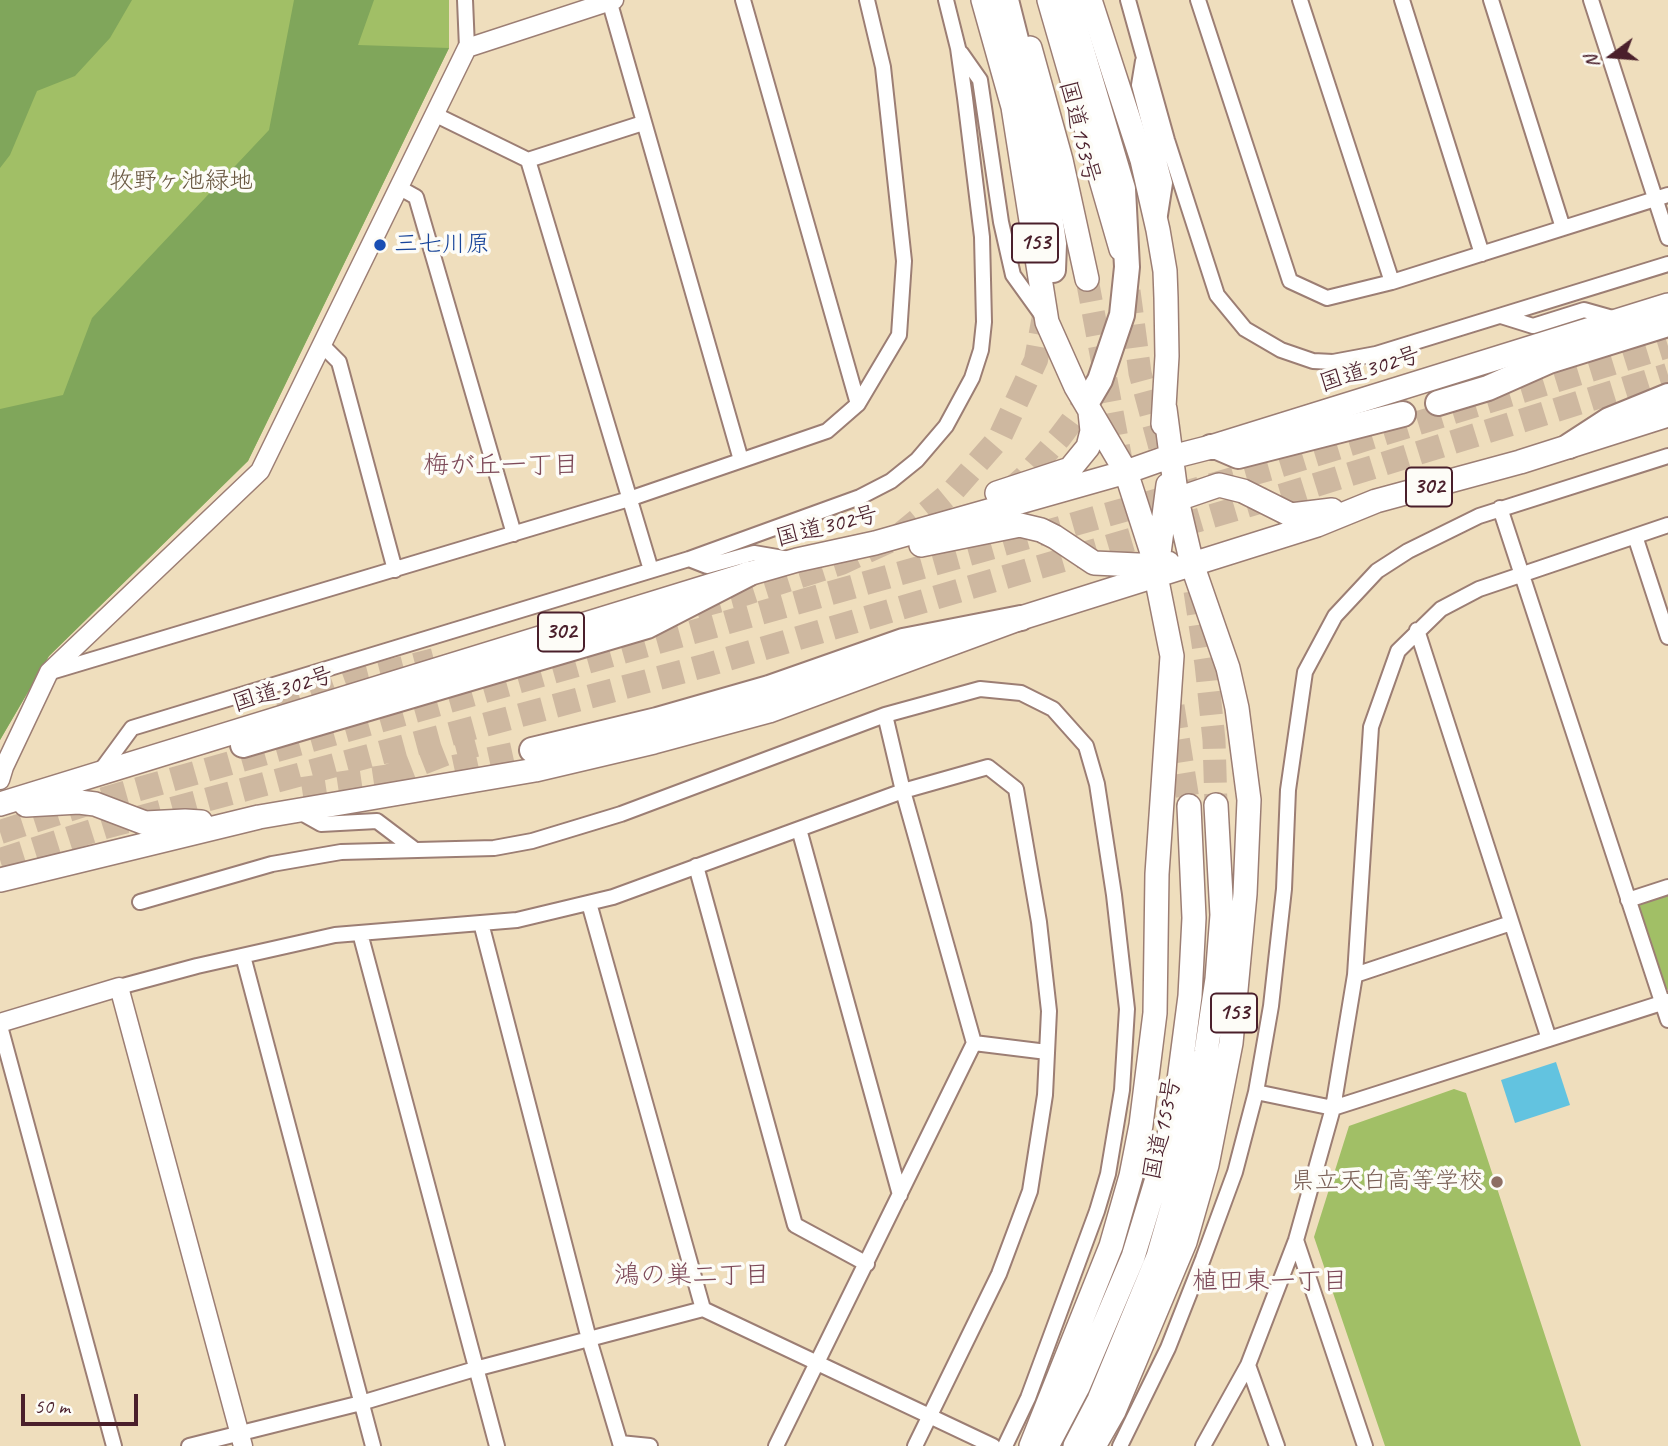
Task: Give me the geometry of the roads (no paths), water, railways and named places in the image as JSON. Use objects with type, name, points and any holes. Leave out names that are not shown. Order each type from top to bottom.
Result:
[{"type":"highway","name":"153","points":[[982,0],[1013,107],[1047,322],[1076,387],[1090,403],[1126,472],[1149,541]]},
{"type":"highway","points":[[1006,0],[1027,83],[1043,165],[1054,244],[1053,270]]},
{"type":"highway","name":"国道153号","points":[[1017,0],[1061,160],[1087,279]]},
{"type":"highway","name":"国道153号","points":[[1049,0],[1126,267]]},
{"type":"highway","points":[[1067,0],[1123,189],[1127,267],[1122,315],[1090,403]]},
{"type":"highway","name":"153","points":[[1031,1446],[1111,1247],[1131,1176],[1140,1125],[1155,1013],[1157,874],[1172,656],[1150,569],[1149,541],[1181,456],[1165,409],[1165,284],[1158,230],[1142,160],[1090,0]]},
{"type":"highway","name":"国道302号","points":[[0,805],[748,574],[875,543],[1181,456],[1668,305]]},
{"type":"highway","points":[[1435,404],[1488,388],[1549,361],[1668,324]]},
{"type":"highway","points":[[1569,446],[1609,420],[1668,396]]},
{"type":"highway","name":"302","points":[[875,543],[910,520],[1070,469],[1088,447],[1092,431],[1090,403]]},
{"type":"highway","points":[[1181,456],[1217,446],[1238,456],[1404,414]]},
{"type":"highway","name":"302","points":[[802,559],[864,558],[1020,525],[1048,533],[1094,562],[1150,569],[1192,564],[1317,525],[1376,501],[1668,415]]},
{"type":"highway","points":[[1126,472],[1165,499]]},
{"type":"highway","name":"302","points":[[1165,499],[1219,485],[1242,491],[1291,515],[1376,501]]},
{"type":"highway","name":"153","points":[[1094,1446],[1114,1411],[1185,1241],[1207,1165],[1231,1042],[1245,894],[1249,800],[1245,757],[1234,695],[1228,668],[1192,564],[1165,499]]},
{"type":"highway","name":"153","points":[[1150,569],[1166,511],[1165,499]]},
{"type":"highway","name":"302","points":[[0,880],[295,810],[535,770],[769,711],[1021,618],[1118,587],[1150,569]]},
{"type":"highway","points":[[243,745],[647,626],[748,574]]},
{"type":"highway","points":[[532,750],[657,720],[769,688],[903,641],[1021,618]]},
{"type":"highway","points":[[0,805],[79,802],[95,804],[145,823],[185,821],[225,825]]},
{"type":"highway","name":"国道153号","points":[[1075,1446],[1099,1400],[1158,1257],[1187,1156],[1218,966],[1222,915],[1216,804]]},
{"type":"highway","name":"国道153号","points":[[1047,1446],[1078,1387],[1133,1257],[1171,1126],[1190,996],[1194,918],[1189,806]]},
{"type":"street","points":[[0,780],[49,673],[260,471],[467,48],[465,0]]},
{"type":"street","points":[[743,0],[858,404]]},
{"type":"street","points":[[49,673],[629,499],[827,431],[858,404],[900,335],[904,261],[883,67],[867,0]]},
{"type":"street","points":[[98,774],[132,728],[689,559],[860,497],[891,481],[918,460],[946,426],[972,378],[981,349],[984,322],[982,237],[958,48],[946,0]]},
{"type":"street","points":[[1128,0],[1167,140],[1217,295],[1245,329],[1281,350],[1313,361],[1333,362],[1376,354],[1668,264]]},
{"type":"street","points":[[1198,0],[1290,281],[1327,298],[1392,282],[1662,197]]},
{"type":"street","points":[[1300,0],[1392,282]]},
{"type":"street","points":[[1402,0],[1482,254]]},
{"type":"street","points":[[1491,0],[1563,228]]},
{"type":"street","points":[[1591,0],[1662,197],[1668,238]]},
{"type":"street","points":[[467,48],[611,1],[643,123],[741,460]]},
{"type":"street","points":[[958,48],[980,80],[1001,222],[1013,275],[1047,322]]},
{"type":"street","points":[[1144,56],[1139,85],[1165,183],[1158,230]]},
{"type":"street","points":[[434,114],[528,160],[643,123]]},
{"type":"street","points":[[528,160],[651,570]]},
{"type":"street","points":[[398,187],[416,197],[514,534]]},
{"type":"street","points":[[1500,315],[1533,326],[1584,310],[1622,320]]},
{"type":"street","points":[[322,345],[339,362],[395,570]]},
{"type":"street","points":[[1120,1446],[1168,1348],[1203,1259],[1235,1171],[1256,1092],[1271,1006],[1284,889],[1288,790],[1305,672],[1335,616],[1377,571],[1408,551],[1479,516],[1668,456]]},
{"type":"street","points":[[1500,508],[1628,900],[1665,1002],[1668,1020]]},
{"type":"street","points":[[1203,1446],[1248,1365],[1296,1240],[1333,1108],[1355,975],[1371,727],[1398,651],[1441,609],[1479,589],[1668,525]]},
{"type":"street","points":[[1635,536],[1668,637]]},
{"type":"street","points":[[689,559],[707,566],[754,553],[802,559]]},
{"type":"street","points":[[1417,630],[1549,1039]]},
{"type":"street","points":[[139,902],[272,864],[341,852],[494,848],[532,841],[621,814],[885,715],[980,689],[1021,693],[1053,709],[1086,746],[1097,784],[1114,895],[1127,1009],[1122,1090],[1108,1174],[1097,1211],[1028,1398],[1005,1446]]},
{"type":"street","points":[[776,1446],[974,1043],[903,791],[885,715]]},
{"type":"street","points":[[114,1446],[0,1024],[119,987],[335,935],[517,920],[613,897],[903,791],[988,767],[1016,789],[1039,922],[1049,1011],[1045,1096],[1030,1191],[999,1274],[915,1446]]},
{"type":"street","points":[[295,810],[321,824],[377,821],[414,849]]},
{"type":"street","points":[[799,829],[900,1195]]},
{"type":"street","points":[[696,866],[795,1225],[867,1264]]},
{"type":"street","points":[[1628,900],[1668,887]]},
{"type":"street","points":[[589,902],[703,1308]]},
{"type":"street","points":[[481,923],[589,1339],[621,1445],[650,1446]]},
{"type":"street","points":[[1355,975],[1511,923]]},
{"type":"street","points":[[360,933],[497,1446]]},
{"type":"street","points":[[243,956],[373,1446]]},
{"type":"street","points":[[119,987],[241,1439]]},
{"type":"street","points":[[1256,1092],[1333,1108],[1665,1002]]},
{"type":"street","points":[[974,1043],[1047,1052]]},
{"type":"street","points":[[1296,1240],[1365,1446]]},
{"type":"street","points":[[189,1446],[241,1439],[475,1369],[703,1308],[993,1446]]},
{"type":"street","points":[[1248,1365],[1277,1446]]},
{"type":"water","points":[[1556,1062],[1570,1105],[1515,1123],[1501,1080]]},
{"type":"tunnel","points":[[1087,279],[1121,460]]},
{"type":"tunnel","points":[[1129,291],[1140,373],[1165,466]]},
{"type":"tunnel","points":[[696,607],[841,563],[896,538],[953,491],[1000,437],[1036,360],[1046,305]]},
{"type":"tunnel","points":[[0,832],[93,802],[1272,468],[1668,346]]},
{"type":"tunnel","points":[[0,860],[105,827],[707,665],[1290,493],[1668,375]]},
{"type":"tunnel","points":[[1008,492],[1060,437],[1090,397]]},
{"type":"tunnel","points":[[1195,591],[1214,740],[1216,805]]},
{"type":"tunnel","points":[[278,708],[353,681],[434,660]]},
{"type":"tunnel","points":[[1173,706],[1189,806]]},
{"type":"tunnel","points":[[389,776],[476,745]]},
{"type":"tunnel","points":[[454,767],[532,750]]},
{"type":"tunnel","points":[[302,789],[404,774]]},
{"type":"place","name":"三七川原","points":[[380,245]]},
{"type":"place","name":"県立天白高等学校","points":[[1497,1182]]},
{"type":"district","name":"梅が丘一丁目","points":[[501,466]]},
{"type":"district","name":"鴻の巣二丁目","points":[[692,1276]]},
{"type":"district","name":"植田東一丁目","points":[[1270,1282]]},
{"type":"park label","name":"牧野ヶ池緑地","points":[[181,182]]}]
